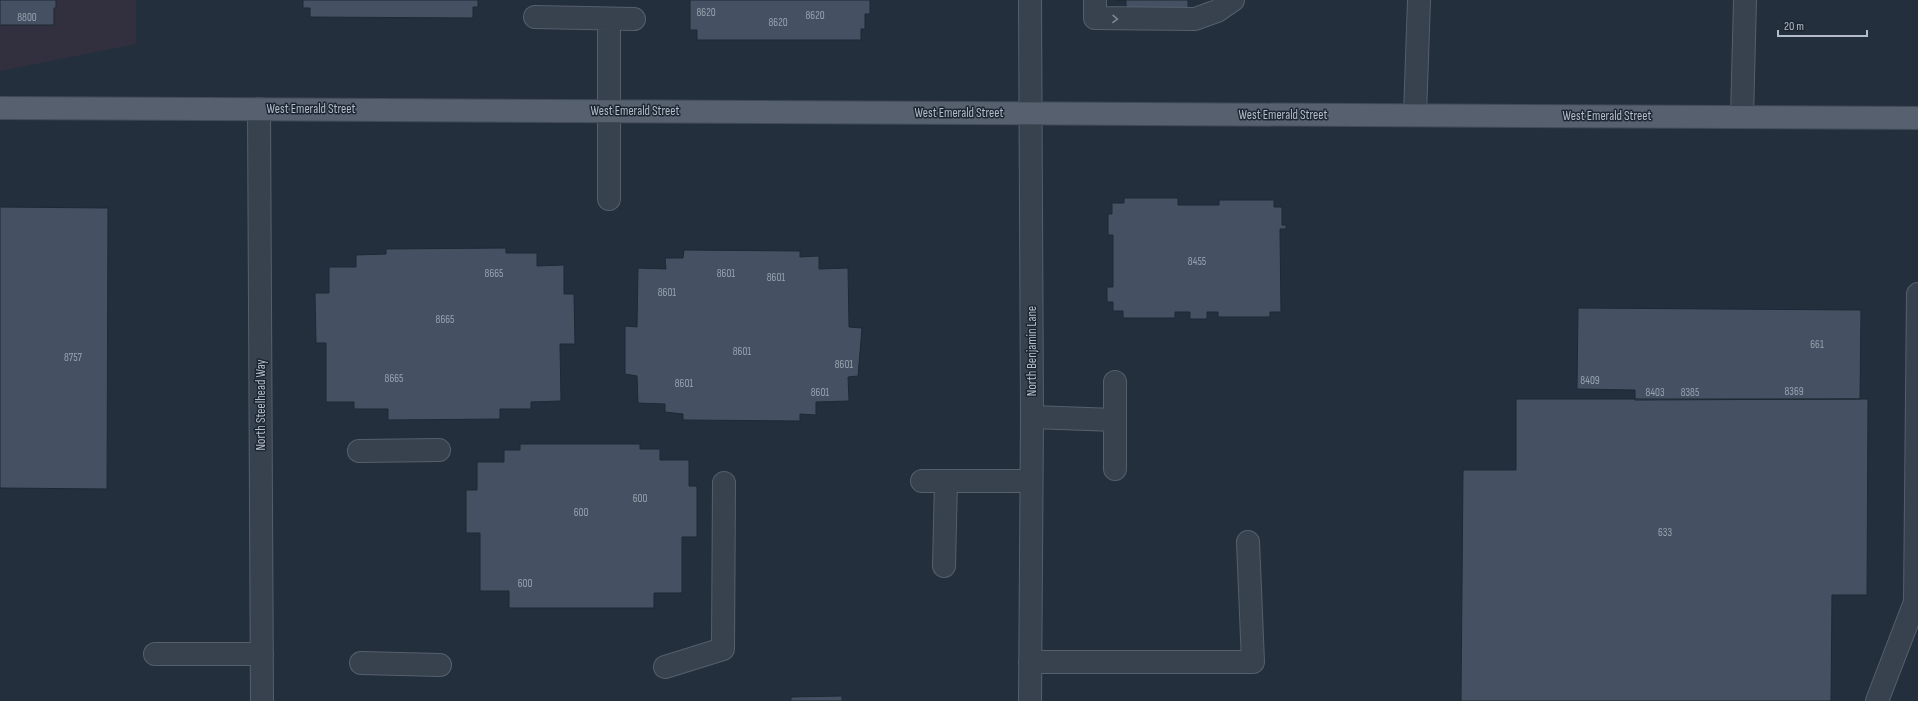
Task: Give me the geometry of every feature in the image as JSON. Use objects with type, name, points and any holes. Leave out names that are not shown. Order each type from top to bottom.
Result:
[{"type":"main road","name":"West Emerald Street","points":[[0,108],[1918,118]]},
{"type":"street","name":"North Benjamin Lane","points":[[1030,0],[1032,417],[1030,701]]},
{"type":"street","points":[[1095,0],[1095,18],[1195,19],[1217,10],[1233,0]]},
{"type":"street","points":[[1415,115],[1419,0]]},
{"type":"street","points":[[1742,117],[1745,0]]},
{"type":"street","points":[[535,17],[634,19]]},
{"type":"street","points":[[609,19],[609,199]]},
{"type":"street","name":"North Steelhead Way","points":[[259,109],[262,701]]},
{"type":"street","points":[[1877,701],[1915,602],[1918,294]]},
{"type":"street","points":[[1114,382],[1114,469]]},
{"type":"street","points":[[1032,417],[1114,420]]},
{"type":"street","points":[[359,451],[439,450]]},
{"type":"street","points":[[922,481],[1031,481]]},
{"type":"street","points":[[944,566],[946,481]]},
{"type":"street","points":[[665,667],[723,649],[724,483]]},
{"type":"street","points":[[1030,662],[1253,662],[1248,542]]},
{"type":"street","points":[[155,654],[262,654]]},
{"type":"street","points":[[361,663],[440,665]]},
{"type":"shaded area","points":[[0,0],[136,0],[136,44],[0,71]]},
{"type":"building","points":[[0,0],[56,0],[56,8],[54,8],[54,25],[0,25]]},
{"type":"building","points":[[303,0],[478,0],[478,7],[473,7],[473,18],[310,17],[310,8],[303,8]]},
{"type":"building","points":[[690,0],[870,0],[870,14],[865,14],[865,29],[861,29],[861,40],[697,40],[697,30],[690,30]]},
{"type":"building","points":[[1126,0],[1188,0],[1188,11],[1126,11]]},
{"type":"building","points":[[1124,198],[1178,198],[1178,205],[1219,205],[1219,200],[1274,200],[1274,207],[1282,207],[1282,225],[1286,225],[1286,229],[1280,229],[1281,312],[1270,312],[1270,317],[1218,317],[1218,312],[1207,312],[1207,319],[1190,319],[1190,312],[1175,312],[1175,318],[1123,318],[1123,311],[1113,311],[1113,302],[1107,302],[1107,287],[1113,287],[1113,235],[1108,235],[1108,214],[1112,214],[1112,203],[1124,203]]},
{"type":"building","points":[[0,207],[108,208],[107,489],[0,488]]},
{"type":"building","points":[[506,248],[506,253],[537,253],[537,266],[564,265],[564,294],[574,294],[575,344],[560,344],[561,401],[531,402],[531,409],[500,409],[500,419],[388,420],[388,409],[354,409],[354,402],[326,402],[326,343],[316,343],[315,293],[329,293],[329,267],[356,267],[356,255],[386,254],[386,249]]},
{"type":"building","points":[[684,250],[800,251],[800,257],[819,256],[819,269],[848,268],[849,327],[862,328],[858,376],[848,377],[849,401],[816,402],[816,415],[800,414],[800,421],[683,420],[683,414],[665,412],[665,404],[638,403],[637,376],[625,374],[625,326],[637,327],[638,268],[666,269],[665,258],[683,258]]},
{"type":"building","points":[[1578,308],[1861,310],[1860,399],[1635,400],[1635,390],[1577,389]]},
{"type":"building","points":[[1516,399],[1868,399],[1867,595],[1832,595],[1831,701],[1461,701],[1463,470],[1516,470]]},
{"type":"building","points":[[520,444],[640,444],[640,449],[660,449],[660,460],[689,460],[689,486],[697,486],[697,537],[682,537],[682,593],[654,593],[654,608],[509,608],[509,591],[480,591],[480,533],[466,533],[466,490],[477,490],[477,462],[504,462],[504,450],[520,450]]},
{"type":"building","points":[[842,696],[842,701],[791,701],[791,697]]}]
